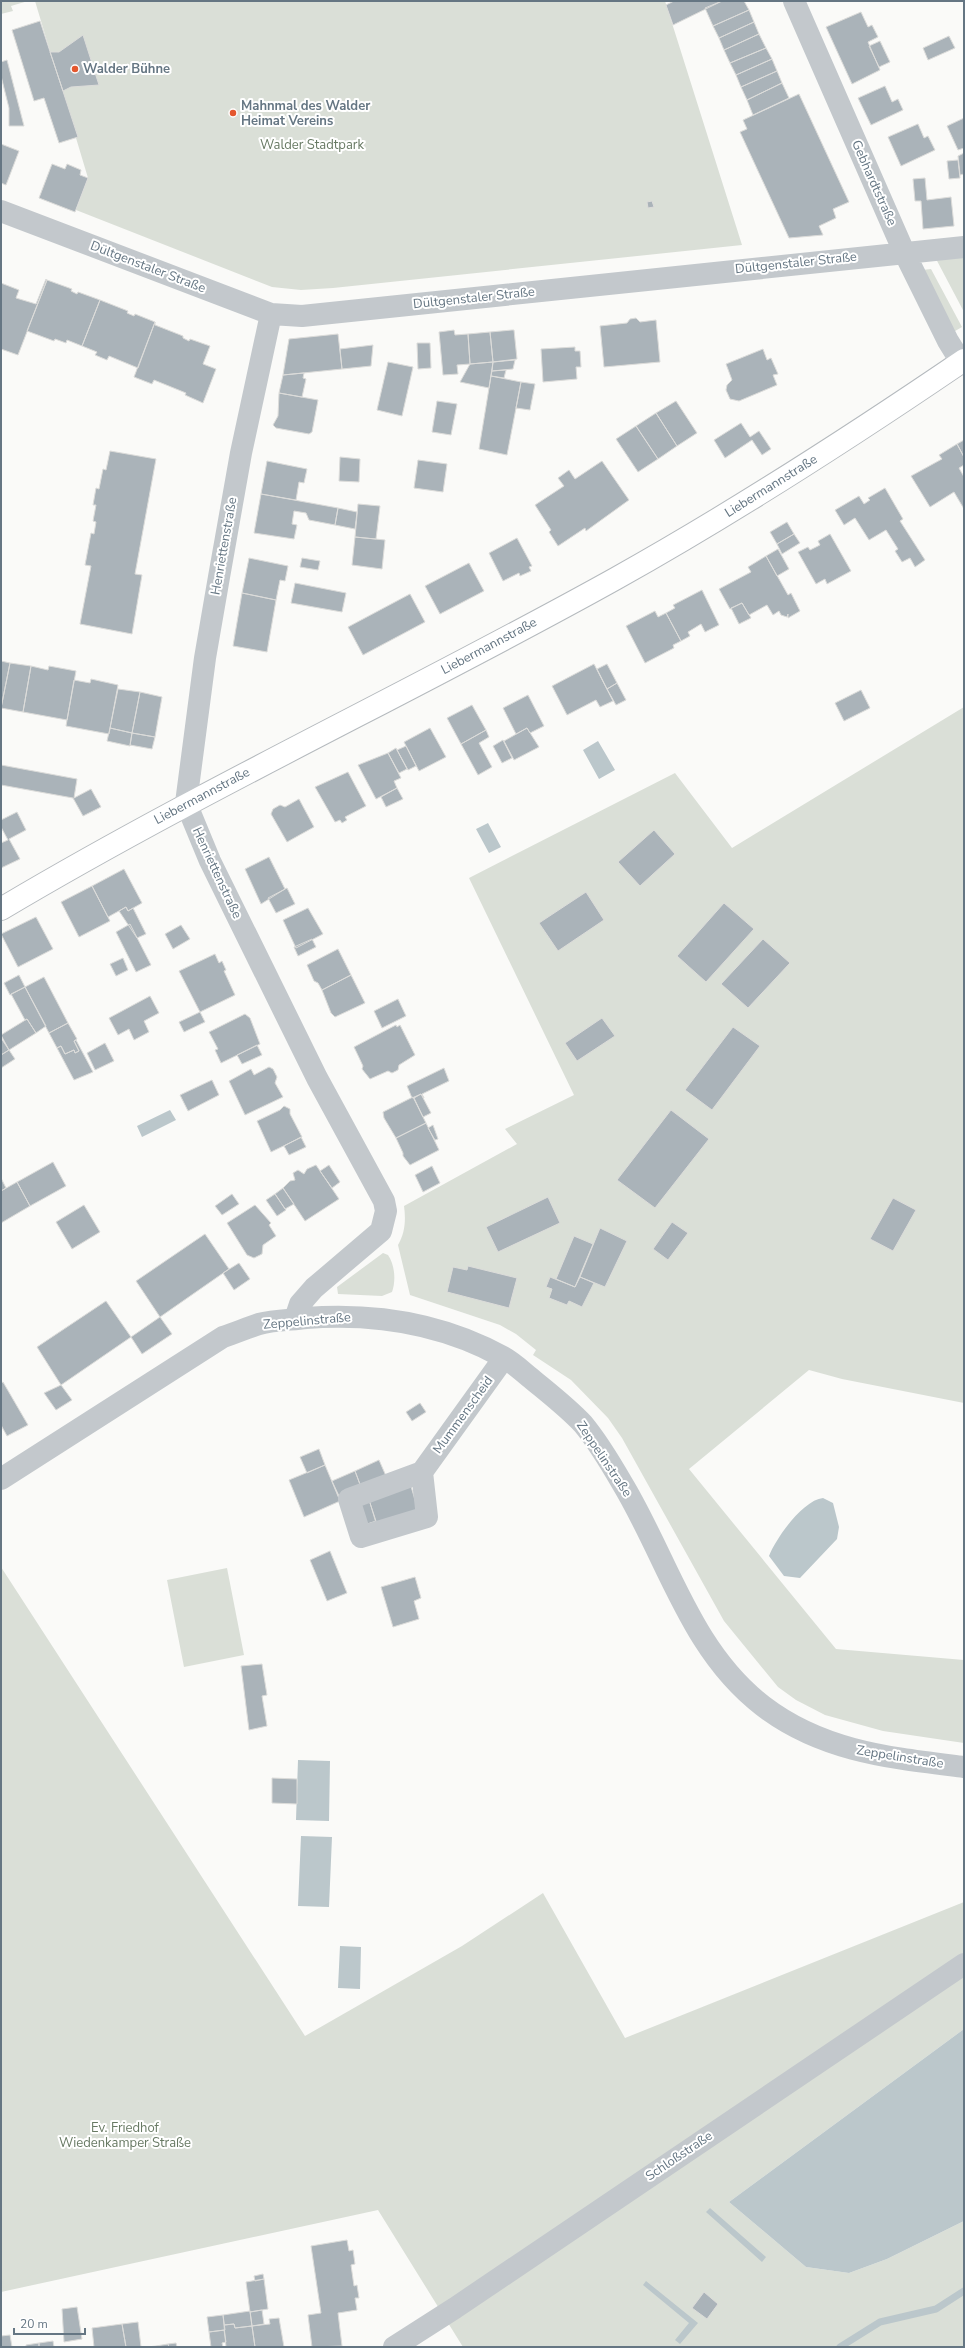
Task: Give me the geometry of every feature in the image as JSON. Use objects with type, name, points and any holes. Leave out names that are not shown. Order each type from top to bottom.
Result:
[{"type":"main road","name":"Liebermannstraße","points":[[1,909],[186,803],[615,579],[764,492],[962,361]]},
{"type":"street","name":"Gebhardtstraße","points":[[794,1],[904,252],[948,341],[962,361]]},
{"type":"street","name":"Dültgenstaler Straße","points":[[1,211],[271,314],[302,316],[904,252],[964,247]]},
{"type":"street","name":"Henriettenstraße","points":[[271,314],[241,453],[205,658],[186,803],[210,861],[317,1078],[384,1201],[386,1211],[381,1231],[314,1288],[300,1304],[295,1319]]},
{"type":"street","name":"Zeppelinstraße","points":[[1,1479],[119,1402],[223,1338],[261,1324],[295,1319],[368,1317],[399,1321],[452,1334],[504,1358],[557,1399],[583,1425],[623,1484],[685,1607],[710,1650],[730,1676],[757,1701],[797,1728],[836,1745],[873,1755],[964,1767]]},
{"type":"street","name":"Mummenscheid","points":[[422,1472],[504,1358]]},
{"type":"street","name":"Schloßstraße","points":[[394,2347],[455,2308],[964,1964]]},
{"type":"green space","points":[[1,1],[28,1],[11,6],[13,11],[1,14]]},
{"type":"green space","name":"Walder Stadtpark","points":[[35,1],[665,1],[742,245],[333,288],[301,290],[272,287],[76,210],[88,178]]},
{"type":"green space","points":[[964,254],[964,312],[935,257]]},
{"type":"green space","points":[[931,269],[962,327],[950,334],[922,270]]},
{"type":"green space","points":[[964,707],[964,1403],[842,1379],[809,1370],[689,1469],[836,1649],[964,1660],[964,1743],[883,1731],[825,1715],[796,1700],[778,1687],[724,1621],[622,1438],[608,1418],[571,1380],[533,1355],[536,1350],[516,1334],[500,1325],[410,1295],[398,1245],[404,1226],[404,1206],[517,1144],[505,1129],[574,1095],[469,878],[675,773],[732,848]]},
{"type":"green space","points":[[383,1253],[388,1255],[392,1263],[394,1278],[392,1292],[382,1296],[338,1294],[337,1287]]},
{"type":"green space","name":"Ev. Friedhof Wiedenkamper Straße","points":[[1,1567],[305,2036],[462,1946],[543,1893],[625,2038],[964,1902],[964,2029],[729,2202],[806,2267],[849,2273],[887,2259],[964,2221],[964,2347],[463,2347],[378,2210],[1,2292]]},
{"type":"green space","points":[[227,1568],[244,1655],[184,1667],[167,1580]]},
{"type":"shaded area","points":[[598,741],[615,770],[599,779],[583,750]]},
{"type":"shaded area","points":[[488,823],[501,847],[489,853],[476,829]]},
{"type":"shaded area","points":[[170,1110],[176,1120],[142,1137],[137,1126]]},
{"type":"shaded area","points":[[823,1498],[833,1503],[839,1527],[837,1539],[800,1578],[784,1576],[769,1556],[773,1548],[784,1530],[799,1512],[815,1500]]},
{"type":"shaded area","points":[[298,1760],[330,1761],[329,1821],[296,1820]]},
{"type":"shaded area","points":[[301,1836],[332,1837],[329,1907],[298,1906]]},
{"type":"shaded area","points":[[340,1946],[361,1947],[360,1989],[338,1988]]},
{"type":"shaded area","points":[[964,2029],[964,2221],[887,2259],[849,2273],[806,2267],[729,2202]]},
{"type":"shaded area","points":[[710,2208],[766,2257],[762,2262],[706,2212]]},
{"type":"shaded area","points":[[646,2281],[698,2323],[680,2344],[675,2340],[689,2323],[643,2285]]},
{"type":"building","points":[[674,1],[722,1],[673,25],[666,5]]},
{"type":"building","points":[[722,1],[744,1],[749,10],[713,26],[705,8]]},
{"type":"building","points":[[749,10],[754,22],[719,38],[713,26]]},
{"type":"building","points":[[861,12],[868,27],[872,25],[878,37],[868,42],[880,70],[852,84],[826,27]]},
{"type":"building","points":[[40,21],[78,137],[59,143],[44,98],[34,101],[12,30]]},
{"type":"building","points":[[754,22],[759,34],[724,50],[719,38]]},
{"type":"building","points":[[759,34],[766,48],[730,63],[724,50]]},
{"type":"building","name":"Walder Bühne","points":[[83,35],[99,85],[71,87],[63,91],[50,52],[59,52]]},
{"type":"building","points":[[949,36],[955,48],[928,60],[923,48]]},
{"type":"building","points":[[880,41],[890,62],[879,67],[869,46]]},
{"type":"building","points":[[766,48],[772,59],[736,75],[730,63]]},
{"type":"building","points":[[772,59],[777,71],[741,87],[736,75]]},
{"type":"building","points":[[7,60],[24,126],[9,126],[9,108],[1,76],[1,62]]},
{"type":"building","points":[[777,71],[782,83],[747,100],[741,87]]},
{"type":"building","points":[[782,83],[789,98],[753,115],[747,100]]},
{"type":"building","points":[[885,86],[892,102],[898,99],[903,110],[871,125],[858,98]]},
{"type":"building","points":[[799,94],[849,202],[833,209],[836,218],[819,226],[823,235],[789,238],[740,132],[747,129],[743,120]]},
{"type":"building","points":[[964,118],[964,148],[958,150],[947,126]]},
{"type":"building","points":[[918,124],[924,138],[928,136],[935,150],[901,166],[888,137]]},
{"type":"building","points":[[1,144],[19,151],[6,185],[1,183]]},
{"type":"building","points":[[964,153],[964,174],[960,175],[958,156]]},
{"type":"building","points":[[958,160],[960,178],[949,179],[947,161]]},
{"type":"building","points":[[52,164],[65,169],[67,164],[81,170],[80,175],[88,178],[75,212],[39,198]]},
{"type":"building","points":[[925,178],[927,200],[951,197],[954,226],[923,229],[921,201],[915,201],[913,179]]},
{"type":"building","points":[[652,201],[654,207],[648,208],[647,202]]},
{"type":"building","points":[[46,279],[47,280],[18,355],[1,349],[1,283],[19,290],[16,298],[36,304]]},
{"type":"building","points":[[47,280],[72,289],[71,291],[77,294],[78,292],[100,300],[82,346],[67,340],[66,343],[55,339],[54,341],[27,331]]},
{"type":"building","points":[[100,300],[128,311],[127,313],[134,316],[135,314],[155,322],[138,368],[109,356],[107,360],[95,355],[97,352],[82,346]]},
{"type":"building","points":[[636,318],[640,322],[656,320],[660,362],[604,367],[600,326],[627,323],[630,319]]},
{"type":"building","points":[[155,322],[155,325],[183,336],[183,338],[189,341],[190,339],[210,346],[203,364],[216,369],[203,403],[185,395],[186,393],[154,380],[152,384],[134,377]]},
{"type":"building","points":[[454,330],[455,335],[468,334],[470,364],[457,365],[458,374],[443,375],[439,332]]},
{"type":"building","points":[[514,330],[517,359],[493,362],[490,332]]},
{"type":"building","points":[[490,332],[493,362],[470,364],[468,334]]},
{"type":"building","points":[[338,334],[342,369],[283,375],[289,339]]},
{"type":"building","points":[[417,343],[430,343],[431,368],[418,369]]},
{"type":"building","points":[[373,345],[371,366],[342,369],[340,349]]},
{"type":"building","points":[[575,347],[575,351],[580,351],[581,367],[576,367],[577,379],[543,382],[541,349]]},
{"type":"building","points":[[763,349],[767,360],[771,358],[778,374],[773,375],[777,385],[739,401],[730,399],[726,390],[727,385],[732,380],[726,364]]},
{"type":"building","points":[[515,360],[513,369],[492,371],[493,362]]},
{"type":"building","points":[[388,362],[413,367],[402,416],[377,410]]},
{"type":"building","points":[[493,362],[489,388],[460,382],[470,364]]},
{"type":"building","points":[[506,370],[504,378],[491,376],[492,371]]},
{"type":"building","points":[[304,373],[303,378],[306,379],[302,397],[279,393],[283,375]]},
{"type":"building","points":[[491,376],[521,382],[507,455],[479,449]]},
{"type":"building","points":[[521,382],[535,384],[530,410],[516,408]]},
{"type":"building","points":[[279,393],[318,400],[312,432],[309,434],[276,428],[273,425],[278,416]]},
{"type":"building","points":[[437,401],[457,404],[451,435],[432,432]]},
{"type":"building","points":[[676,401],[697,433],[677,446],[656,413]]},
{"type":"building","points":[[656,413],[677,446],[658,459],[636,426]]},
{"type":"building","points":[[741,423],[750,437],[759,431],[771,449],[762,455],[752,440],[725,458],[714,440]]},
{"type":"building","points":[[636,426],[658,459],[638,472],[616,439]]},
{"type":"building","points":[[964,440],[964,457],[957,444]]},
{"type":"building","points":[[957,444],[964,457],[964,465],[959,468],[964,477],[964,509],[954,492],[930,507],[911,476],[942,459],[939,455]]},
{"type":"building","points":[[110,451],[156,459],[135,574],[142,575],[132,634],[80,624],[91,566],[85,565],[91,533],[94,534],[96,522],[93,521],[96,505],[93,505],[96,488],[99,489],[103,469],[106,470]]},
{"type":"building","points":[[340,457],[360,459],[359,482],[339,481]]},
{"type":"building","points":[[418,460],[447,464],[443,492],[414,488]]},
{"type":"building","points":[[267,461],[307,469],[304,483],[299,482],[296,500],[261,494]]},
{"type":"building","points":[[602,461],[629,500],[586,531],[585,528],[558,546],[549,532],[551,530],[535,505],[564,486],[558,478],[569,470],[575,479]]},
{"type":"building","points":[[885,488],[903,519],[900,521],[925,560],[915,567],[910,558],[902,562],[895,551],[898,549],[886,530],[869,540],[855,518],[844,525],[835,510],[859,496],[864,504],[870,500],[868,498]]},
{"type":"building","points":[[261,494],[338,508],[335,525],[309,520],[306,513],[294,511],[292,524],[297,525],[294,539],[254,533]]},
{"type":"building","points":[[358,504],[380,506],[376,539],[355,537]]},
{"type":"building","points":[[338,508],[357,512],[355,529],[335,525]]},
{"type":"building","points":[[787,522],[794,534],[777,544],[770,532]]},
{"type":"building","points":[[794,534],[800,543],[782,554],[777,544]]},
{"type":"building","points":[[830,534],[851,571],[827,584],[825,579],[816,584],[798,552],[808,547],[810,550],[820,545],[818,541]]},
{"type":"building","points":[[355,537],[385,540],[382,569],[352,565]]},
{"type":"building","points":[[517,538],[532,566],[529,567],[531,571],[520,576],[519,573],[503,581],[489,553]]},
{"type":"building","points":[[778,549],[789,569],[777,576],[766,556]]},
{"type":"building","points":[[766,556],[788,595],[791,593],[800,611],[788,618],[788,614],[787,617],[781,615],[779,611],[773,615],[767,605],[749,615],[742,603],[730,609],[719,589],[751,572],[748,567]]},
{"type":"building","points":[[249,558],[288,566],[285,581],[280,580],[276,600],[242,593]]},
{"type":"building","points":[[302,558],[320,561],[318,570],[300,567]]},
{"type":"building","points":[[469,563],[484,591],[440,614],[425,586]]},
{"type":"building","points":[[295,583],[346,593],[342,612],[291,603]]},
{"type":"building","points":[[702,590],[719,625],[705,632],[701,624],[688,632],[690,636],[681,641],[666,613],[675,608],[673,605]]},
{"type":"building","points":[[242,593],[276,600],[267,652],[233,646]]},
{"type":"building","points":[[410,594],[425,622],[363,655],[348,627]]},
{"type":"building","points":[[742,603],[751,618],[739,624],[731,608]]},
{"type":"building","points":[[655,611],[658,617],[666,613],[681,641],[673,645],[674,648],[645,663],[626,626]]},
{"type":"building","points":[[1,661],[10,663],[1,708]]},
{"type":"building","points":[[10,663],[31,666],[23,712],[1,708]]},
{"type":"building","points":[[594,664],[613,701],[600,707],[596,700],[567,715],[552,686]]},
{"type":"building","points":[[607,664],[617,683],[607,689],[597,669]]},
{"type":"building","points":[[31,666],[48,670],[49,666],[76,671],[67,720],[23,712]]},
{"type":"building","points":[[91,679],[118,685],[109,734],[66,726],[74,680],[90,683]]},
{"type":"building","points":[[617,683],[626,700],[616,705],[607,689]]},
{"type":"building","points":[[118,689],[140,692],[132,733],[110,728]]},
{"type":"building","points":[[861,690],[870,708],[844,721],[835,703]]},
{"type":"building","points":[[140,692],[162,697],[155,737],[132,733]]},
{"type":"building","points":[[528,695],[544,726],[530,733],[527,728],[516,734],[503,708]]},
{"type":"building","points":[[472,705],[486,730],[461,744],[447,718]]},
{"type":"building","points":[[110,728],[132,733],[130,746],[107,741]]},
{"type":"building","points":[[430,728],[446,757],[419,771],[404,742]]},
{"type":"building","points":[[527,728],[539,747],[514,760],[504,741]]},
{"type":"building","points":[[486,730],[489,737],[479,743],[492,767],[478,775],[461,744]]},
{"type":"building","points":[[132,733],[155,737],[152,749],[130,745]]},
{"type":"building","points":[[503,740],[512,758],[502,763],[493,746]]},
{"type":"building","points":[[406,746],[416,766],[408,770],[397,750]]},
{"type":"building","points":[[396,748],[407,769],[399,773],[388,753]]},
{"type":"building","points":[[388,753],[401,778],[394,781],[397,788],[376,799],[358,765]]},
{"type":"building","points":[[1,765],[77,779],[74,798],[91,789],[101,807],[83,816],[73,798],[1,785]]},
{"type":"building","points":[[348,772],[366,806],[345,817],[347,820],[342,823],[340,820],[335,822],[315,787]]},
{"type":"building","points":[[397,788],[403,799],[386,807],[381,797]]},
{"type":"building","points":[[299,799],[314,827],[287,842],[271,814],[273,809],[280,805],[285,807]]},
{"type":"building","points":[[17,812],[26,830],[9,839],[20,859],[1,868],[1,843],[8,840],[1,827],[1,820]]},
{"type":"building","points":[[654,830],[675,854],[640,886],[618,862]]},
{"type":"building","points":[[269,857],[285,889],[261,904],[245,869]]},
{"type":"building","points":[[124,869],[142,903],[128,911],[126,907],[108,917],[92,886]]},
{"type":"building","points":[[92,886],[110,921],[79,937],[61,902]]},
{"type":"building","points":[[287,888],[295,904],[276,913],[268,898]]},
{"type":"building","points":[[586,892],[604,920],[558,951],[539,923]]},
{"type":"building","points":[[724,903],[754,929],[706,982],[677,956]]},
{"type":"building","points":[[126,907],[128,911],[133,908],[146,934],[137,938],[119,911]]},
{"type":"building","points":[[308,908],[323,934],[296,948],[283,920]]},
{"type":"building","points":[[36,917],[53,949],[18,967],[1,934]]},
{"type":"building","points":[[130,924],[151,965],[136,972],[116,932]]},
{"type":"building","points":[[181,925],[190,939],[173,949],[165,934]]},
{"type":"building","points":[[312,939],[316,947],[298,956],[294,947]]},
{"type":"building","points":[[763,939],[790,963],[748,1008],[721,984]]},
{"type":"building","points":[[338,949],[351,975],[322,990],[318,983],[314,981],[307,965]]},
{"type":"building","points":[[215,954],[219,963],[222,961],[226,970],[224,971],[235,995],[200,1012],[179,971]]},
{"type":"building","points":[[123,958],[128,970],[116,976],[110,964]]},
{"type":"building","points":[[19,975],[25,987],[10,995],[4,983]]},
{"type":"building","points":[[351,975],[365,1003],[335,1017],[331,1013],[322,990]]},
{"type":"building","points":[[44,977],[68,1023],[49,1033],[25,987]]},
{"type":"building","points":[[25,987],[46,1026],[36,1033],[27,1019],[25,1020],[11,994]]},
{"type":"building","points":[[150,996],[159,1013],[144,1021],[149,1032],[134,1040],[129,1029],[118,1035],[109,1018]]},
{"type":"building","points":[[398,999],[406,1016],[382,1028],[374,1011]]},
{"type":"building","points":[[200,1012],[205,1022],[184,1032],[179,1022]]},
{"type":"building","points":[[245,1014],[250,1018],[260,1044],[221,1063],[215,1050],[218,1049],[209,1032]]},
{"type":"building","points":[[602,1018],[615,1036],[577,1061],[565,1043]]},
{"type":"building","points":[[27,1019],[36,1033],[9,1050],[1,1035]]},
{"type":"building","points":[[68,1023],[77,1039],[74,1041],[79,1051],[75,1053],[74,1050],[65,1054],[61,1046],[57,1048],[49,1033]]},
{"type":"building","points":[[396,1025],[397,1027],[400,1025],[415,1055],[399,1065],[398,1070],[392,1073],[388,1071],[370,1079],[362,1069],[363,1066],[354,1047]]},
{"type":"building","points":[[733,1027],[760,1046],[712,1110],[685,1090]]},
{"type":"building","points":[[1,1038],[9,1050],[1,1055]]},
{"type":"building","points":[[76,1040],[93,1072],[74,1080],[57,1048],[61,1046],[65,1054],[74,1050],[75,1053],[79,1051],[74,1041]]},
{"type":"building","points":[[105,1043],[114,1061],[95,1070],[87,1053]]},
{"type":"building","points":[[257,1045],[262,1055],[242,1064],[237,1055]]},
{"type":"building","points":[[9,1050],[15,1059],[1,1068],[1,1055]]},
{"type":"building","points":[[269,1067],[273,1069],[277,1077],[275,1083],[283,1097],[245,1115],[229,1081],[251,1069],[254,1075]]},
{"type":"building","points":[[444,1068],[449,1081],[422,1094],[424,1098],[421,1094],[412,1098],[407,1086]]},
{"type":"building","points":[[212,1080],[219,1095],[188,1111],[180,1095]]},
{"type":"building","points":[[421,1094],[431,1113],[423,1117],[414,1098]]},
{"type":"building","points":[[413,1097],[426,1123],[396,1138],[384,1118],[383,1112]]},
{"type":"building","points":[[284,1106],[290,1109],[290,1114],[302,1137],[271,1152],[257,1121],[280,1110]]},
{"type":"building","points":[[671,1110],[709,1139],[655,1208],[617,1180]]},
{"type":"building","points":[[426,1123],[439,1150],[410,1165],[403,1156],[396,1138]]},
{"type":"building","points":[[433,1125],[438,1139],[435,1140],[428,1128]]},
{"type":"building","points":[[301,1137],[306,1147],[289,1155],[284,1146]]},
{"type":"building","points":[[53,1162],[66,1186],[30,1206],[17,1182]]},
{"type":"building","points":[[316,1165],[339,1199],[305,1221],[283,1188],[290,1181],[295,1180],[293,1173],[298,1170],[304,1174],[307,1169]]},
{"type":"building","points":[[329,1165],[340,1182],[332,1188],[320,1171]]},
{"type":"building","points":[[432,1166],[440,1183],[423,1192],[415,1175]]},
{"type":"building","points":[[1,1178],[6,1188],[1,1191]]},
{"type":"building","points":[[17,1182],[30,1206],[1,1223],[1,1191]]},
{"type":"building","points":[[283,1188],[294,1204],[285,1209],[275,1194]]},
{"type":"building","points":[[232,1194],[239,1204],[222,1215],[215,1206]]},
{"type":"building","points":[[275,1194],[286,1210],[277,1216],[266,1200]]},
{"type":"building","points":[[548,1197],[560,1223],[498,1252],[486,1227]]},
{"type":"building","points":[[893,1198],[916,1210],[893,1251],[870,1239]]},
{"type":"building","points":[[84,1205],[100,1232],[72,1249],[56,1222]]},
{"type":"building","points":[[255,1205],[271,1223],[269,1225],[276,1236],[263,1245],[262,1254],[254,1258],[247,1255],[227,1223]]},
{"type":"building","points":[[672,1222],[688,1233],[668,1260],[653,1249]]},
{"type":"building","points":[[600,1228],[627,1241],[605,1287],[580,1277]]},
{"type":"building","points":[[205,1234],[229,1269],[160,1317],[136,1281]]},
{"type":"building","points":[[574,1236],[593,1244],[575,1287],[556,1279]]},
{"type":"building","points":[[239,1263],[250,1279],[234,1290],[223,1273]]},
{"type":"building","points":[[468,1266],[517,1278],[509,1308],[447,1292],[453,1267],[467,1270]]},
{"type":"building","points":[[550,1277],[575,1287],[580,1277],[594,1283],[582,1307],[569,1301],[567,1305],[549,1298],[552,1289],[546,1287]]},
{"type":"building","points":[[106,1301],[131,1337],[61,1385],[37,1347]]},
{"type":"building","points":[[160,1317],[172,1334],[142,1354],[131,1337]]},
{"type":"building","points":[[3,1382],[28,1425],[7,1436],[1,1425],[1,1383]]},
{"type":"building","points":[[61,1385],[72,1400],[56,1410],[44,1393]]},
{"type":"building","points":[[420,1403],[426,1412],[412,1421],[406,1412]]},
{"type":"building","points":[[319,1449],[325,1465],[307,1473],[300,1457]]},
{"type":"building","points":[[379,1460],[386,1476],[361,1487],[355,1471]]},
{"type":"building","points":[[325,1465],[340,1501],[304,1517],[289,1480]]},
{"type":"building","points":[[355,1471],[361,1487],[339,1496],[332,1481]]},
{"type":"building","points":[[410,1483],[418,1510],[376,1523],[368,1496]]},
{"type":"building","points":[[369,1500],[376,1521],[364,1525],[357,1503]]},
{"type":"building","points":[[330,1551],[347,1593],[327,1601],[310,1560]]},
{"type":"building","points":[[415,1577],[421,1598],[414,1601],[419,1619],[393,1627],[381,1587]]},
{"type":"building","points":[[262,1664],[267,1695],[262,1696],[267,1726],[249,1730],[241,1666]]},
{"type":"building","points":[[272,1778],[297,1779],[297,1804],[272,1803]]},
{"type":"building","points":[[347,2240],[349,2251],[353,2250],[355,2264],[351,2265],[354,2286],[357,2285],[359,2298],[355,2298],[357,2310],[338,2313],[342,2346],[312,2347],[308,2315],[321,2313],[311,2246]]},
{"type":"building","points":[[263,2274],[264,2279],[255,2281],[254,2276]]},
{"type":"building","points":[[264,2279],[268,2309],[250,2312],[246,2282]]},
{"type":"building","points":[[704,2292],[718,2304],[707,2319],[692,2308]]},
{"type":"building","points":[[77,2307],[82,2339],[64,2342],[62,2309]]},
{"type":"building","points":[[262,2310],[264,2324],[252,2326],[250,2312]]},
{"type":"building","points":[[250,2311],[252,2326],[235,2328],[234,2324],[224,2325],[223,2315]]},
{"type":"building","points":[[223,2315],[225,2330],[209,2332],[207,2317]]},
{"type":"building","points":[[279,2318],[284,2347],[255,2347],[252,2326],[270,2324],[269,2319]]},
{"type":"building","points":[[138,2322],[141,2347],[126,2347],[122,2324]]},
{"type":"building","points":[[122,2324],[126,2347],[94,2347],[92,2328]]},
{"type":"building","points":[[234,2324],[235,2328],[252,2326],[255,2347],[226,2347],[224,2325]]},
{"type":"building","points":[[224,2330],[226,2342],[222,2343],[223,2347],[211,2347],[209,2332]]},
{"type":"building","points":[[10,2335],[12,2347],[1,2347],[1,2336]]},
{"type":"building","points":[[53,2341],[54,2347],[39,2347],[39,2343]]},
{"type":"building","points":[[39,2343],[39,2347],[26,2347],[26,2345]]},
{"type":"building","points":[[176,2343],[177,2347],[169,2347],[168,2344]]},
{"type":"building","points":[[168,2344],[169,2347],[147,2347],[156,2346]]},
{"type":"waterway","points":[[840,2347],[880,2322],[936,2309],[964,2291]]},
{"type":"place","name":"Walder Bühne","points":[[75,69]]},
{"type":"place","name":"Mahnmal des Walder Heimat Vereins","points":[[233,113]]}]
